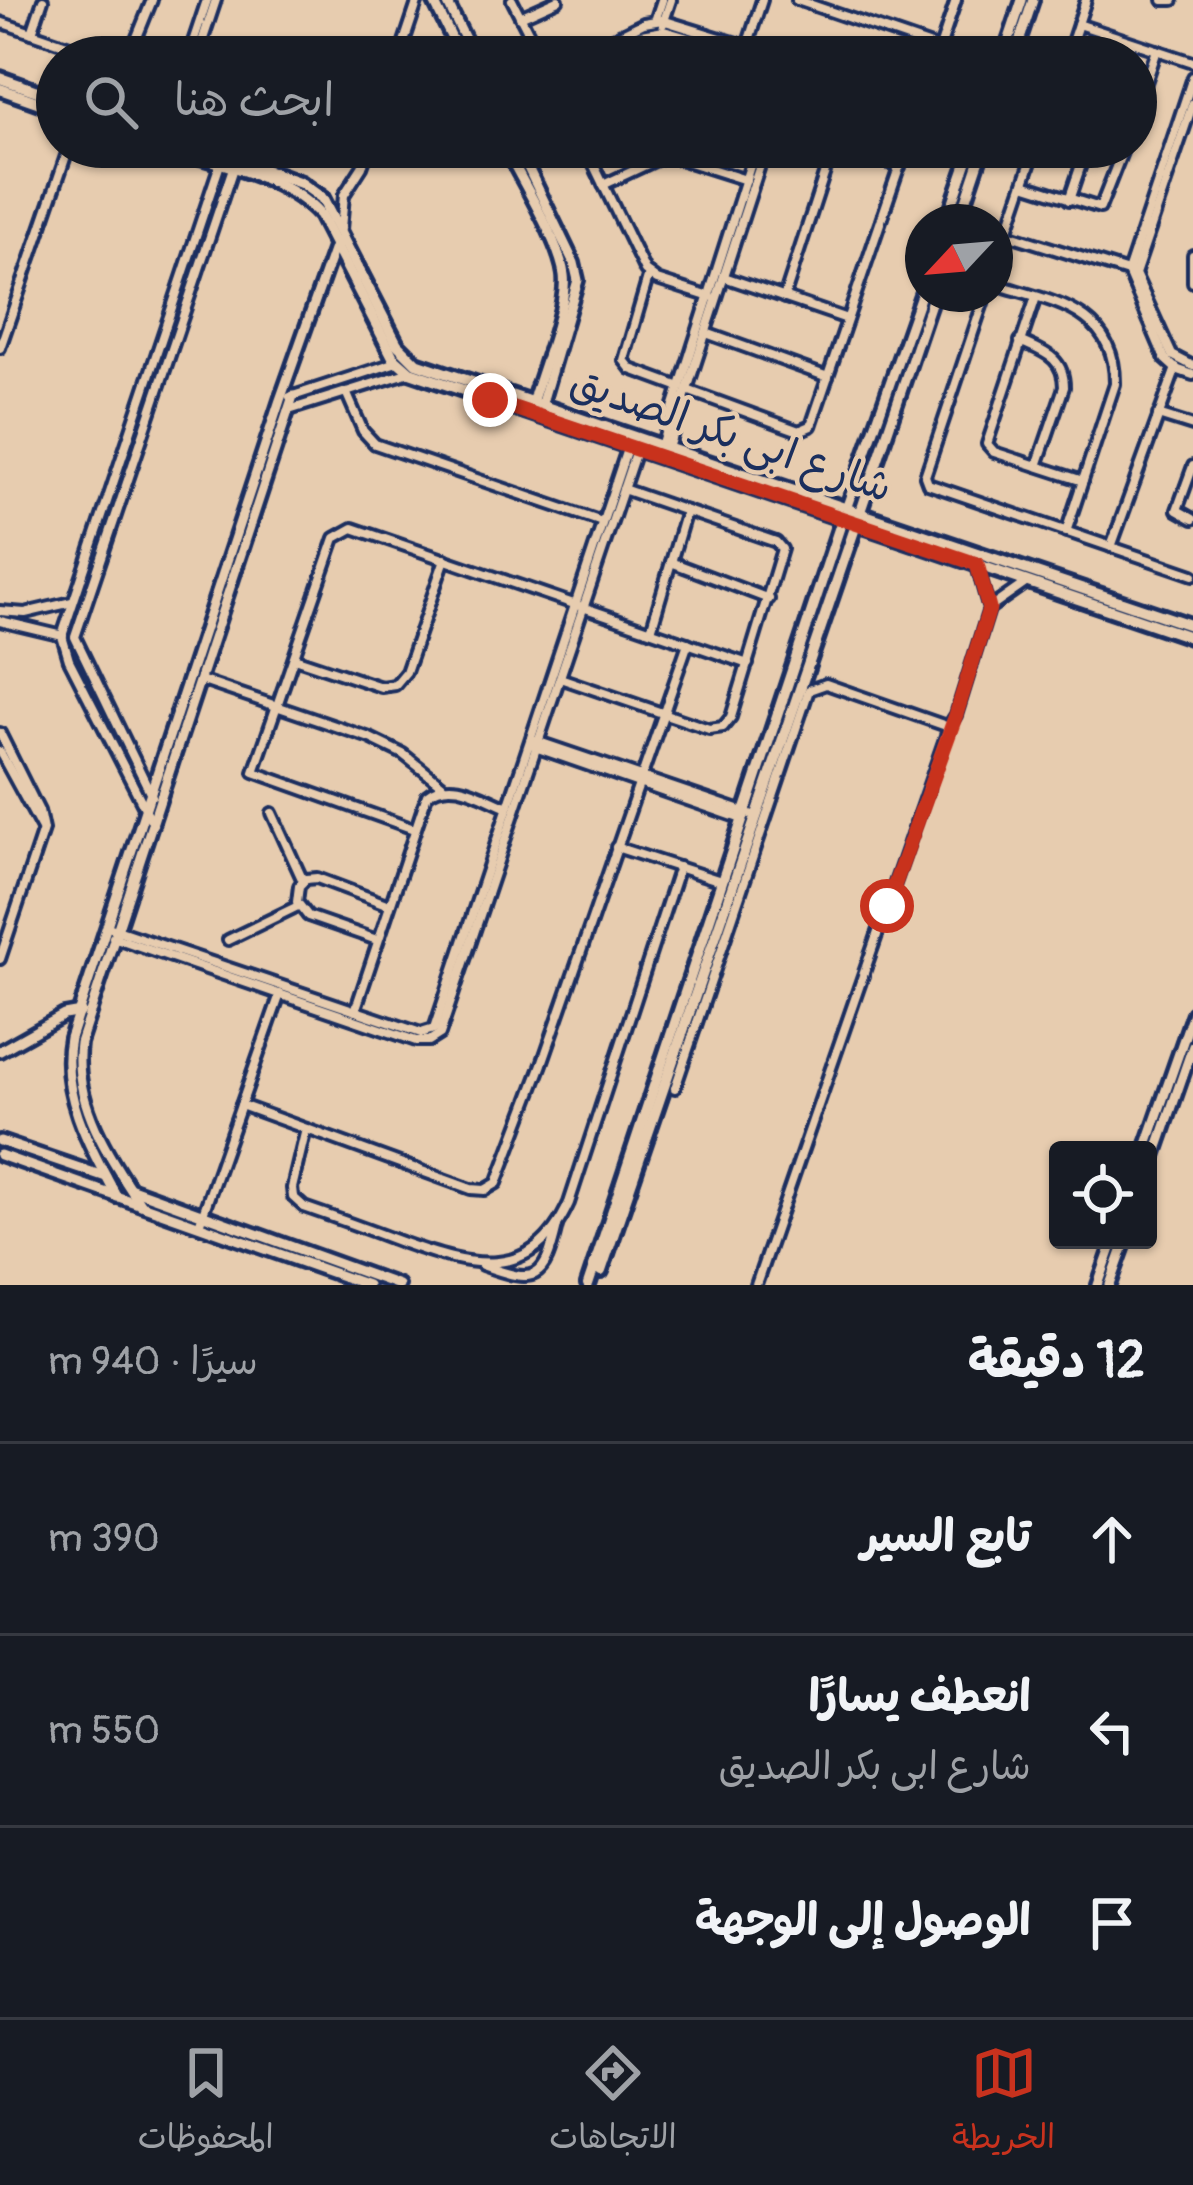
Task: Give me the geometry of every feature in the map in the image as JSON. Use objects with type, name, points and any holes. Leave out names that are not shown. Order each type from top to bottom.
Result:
[{"type":"main road","points":[[0,79],[36,91]]},
{"type":"main road","points":[[0,89],[36,102]]},
{"type":"main road","name":"شارع ابى بكر الصديق","points":[[244,168],[284,186],[320,215],[397,362],[410,372],[1192,633]]},
{"type":"main road","name":"شارع ابى بكر الصديق","points":[[247,168],[312,189],[341,232],[405,355],[416,363],[634,443],[665,447],[1028,582],[1192,633]]},
{"type":"main road","points":[[591,1285],[851,516]]},
{"type":"main road","points":[[591,1285],[721,880],[749,817]]},
{"type":"street","points":[[32,33],[43,0]]},
{"type":"street","points":[[137,36],[152,0]]},
{"type":"street","points":[[199,36],[212,0]]},
{"type":"street","points":[[406,36],[418,0]]},
{"type":"street","points":[[433,0],[451,36]]},
{"type":"street","points":[[446,0],[464,36]]},
{"type":"street","points":[[512,0],[530,36]]},
{"type":"street","points":[[520,17],[558,0]]},
{"type":"street","points":[[658,26],[666,0]]},
{"type":"street","points":[[750,36],[762,0]]},
{"type":"street","points":[[796,0],[892,36]]},
{"type":"street","points":[[944,36],[956,0]]},
{"type":"street","points":[[1010,36],[1022,0]]},
{"type":"street","points":[[1021,36],[1034,0]]},
{"type":"street","points":[[1074,36],[1086,0]]},
{"type":"street","points":[[1163,0],[1173,0]]},
{"type":"street","points":[[0,22],[41,36]]},
{"type":"street","points":[[1078,24],[1114,36]]},
{"type":"street","points":[[631,36],[658,26],[702,36]]},
{"type":"street","points":[[638,36],[658,26],[689,36]]},
{"type":"street","points":[[1157,50],[1193,62]]},
{"type":"street","points":[[1193,77],[1131,273],[1165,359],[1193,370]]},
{"type":"street","points":[[1131,273],[1193,103]]},
{"type":"street","points":[[1181,138],[1193,142]]},
{"type":"street","points":[[0,348],[62,168]]},
{"type":"street","points":[[152,809],[69,660],[62,636],[218,168]]},
{"type":"street","points":[[117,1197],[68,1081],[68,1052],[153,824],[151,794],[75,638],[234,168]]},
{"type":"street","points":[[151,794],[341,232],[344,195],[361,168]]},
{"type":"street","points":[[515,168],[565,276],[536,404]]},
{"type":"street","points":[[528,168],[578,280],[536,404]]},
{"type":"street","points":[[595,168],[649,274],[713,298]]},
{"type":"street","points":[[603,185],[640,168]]},
{"type":"street","points":[[710,168],[746,179]]},
{"type":"street","points":[[665,447],[749,168]]},
{"type":"street","points":[[684,388],[759,168]]},
{"type":"street","points":[[784,298],[825,168]]},
{"type":"street","points":[[649,274],[623,360],[631,369],[802,431],[812,424],[899,168]]},
{"type":"street","points":[[952,204],[965,168]]},
{"type":"street","points":[[965,204],[977,168]]},
{"type":"street","points":[[1013,215],[1029,168]]},
{"type":"street","points":[[1069,200],[1080,168]]},
{"type":"street","points":[[1024,184],[1095,209],[1103,205],[1116,168]]},
{"type":"street","points":[[1013,236],[1131,273]]},
{"type":"street","points":[[1193,256],[1193,282]]},
{"type":"street","points":[[724,277],[848,320]]},
{"type":"street","points":[[1013,290],[1087,318],[1113,359],[1115,384],[1066,532]]},
{"type":"street","points":[[1036,297],[987,444],[994,452],[1083,481]]},
{"type":"street","points":[[851,516],[916,312]]},
{"type":"street","points":[[851,516],[927,312]]},
{"type":"street","points":[[980,312],[925,480],[1193,575]]},
{"type":"street","points":[[706,333],[828,377]]},
{"type":"street","points":[[1020,341],[1049,354],[1064,373],[1064,387],[1037,466]]},
{"type":"street","points":[[112,933],[200,680],[281,408],[293,396],[397,362]]},
{"type":"street","points":[[1111,547],[1178,365]]},
{"type":"street","points":[[281,408],[410,372]]},
{"type":"street","points":[[346,392],[363,431],[375,444],[602,523]]},
{"type":"street","points":[[1158,415],[1193,426]]},
{"type":"street","points":[[112,933],[416,1041],[429,1041],[440,1034],[579,606],[623,489],[634,443]]},
{"type":"street","points":[[534,743],[560,678],[602,523],[634,443]]},
{"type":"street","points":[[1193,466],[1177,510],[1193,519]]},
{"type":"street","points":[[560,678],[709,729],[723,727],[730,717],[748,664],[783,556],[781,546],[623,489]]},
{"type":"street","points":[[651,630],[686,511]]},
{"type":"street","points":[[414,829],[254,772],[339,533],[353,528],[748,664]]},
{"type":"street","points":[[294,658],[381,687],[395,686],[406,672],[445,559]]},
{"type":"street","points":[[671,562],[769,599]]},
{"type":"street","points":[[756,1285],[989,609],[977,564]]},
{"type":"street","points":[[989,609],[1028,582]]},
{"type":"street","points":[[0,611],[25,613],[74,602]]},
{"type":"street","points":[[0,621],[75,638]]},
{"type":"street","points":[[241,1105],[471,1190],[485,1190],[497,1183],[688,643]]},
{"type":"street","points":[[200,680],[382,743],[443,786],[458,787],[512,809]]},
{"type":"street","points":[[676,1088],[809,690],[826,684],[950,725]]},
{"type":"street","points":[[0,733],[39,811],[43,830],[0,959]]},
{"type":"street","points":[[534,743],[749,817]]},
{"type":"street","points":[[0,752],[4,771],[43,830]]},
{"type":"street","points":[[355,1011],[424,799],[443,786]]},
{"type":"street","points":[[281,990],[421,1033],[436,1027],[512,809]]},
{"type":"street","points":[[272,813],[303,881],[298,905],[308,916],[377,940]]},
{"type":"street","points":[[616,847],[721,880]]},
{"type":"street","points":[[306,1130],[292,1188],[299,1204],[451,1260],[481,1264],[511,1281],[535,1280],[547,1266],[680,867]]},
{"type":"street","points":[[303,881],[317,878],[389,904]]},
{"type":"street","points":[[228,940],[298,905]]},
{"type":"street","points":[[201,1221],[281,990]]},
{"type":"street","points":[[0,1052],[64,1015],[84,1012]]},
{"type":"street","points":[[84,1012],[80,1087],[97,1129],[141,1205]]},
{"type":"street","points":[[1148,1141],[1193,1013]]},
{"type":"street","points":[[1157,1150],[1193,1046]]},
{"type":"street","points":[[0,1142],[107,1178],[201,1221],[368,1285]]},
{"type":"street","points":[[74,1166],[91,1143]]},
{"type":"street","points":[[0,1155],[141,1205],[398,1285]]},
{"type":"street","points":[[481,1264],[526,1252],[558,1223]]},
{"type":"street","points":[[1098,1285],[1111,1249]]},
{"type":"street","points":[[1110,1285],[1123,1249]]},
{"type":"route","points":[[490,400],[977,564],[989,609],[887,906]]}]
